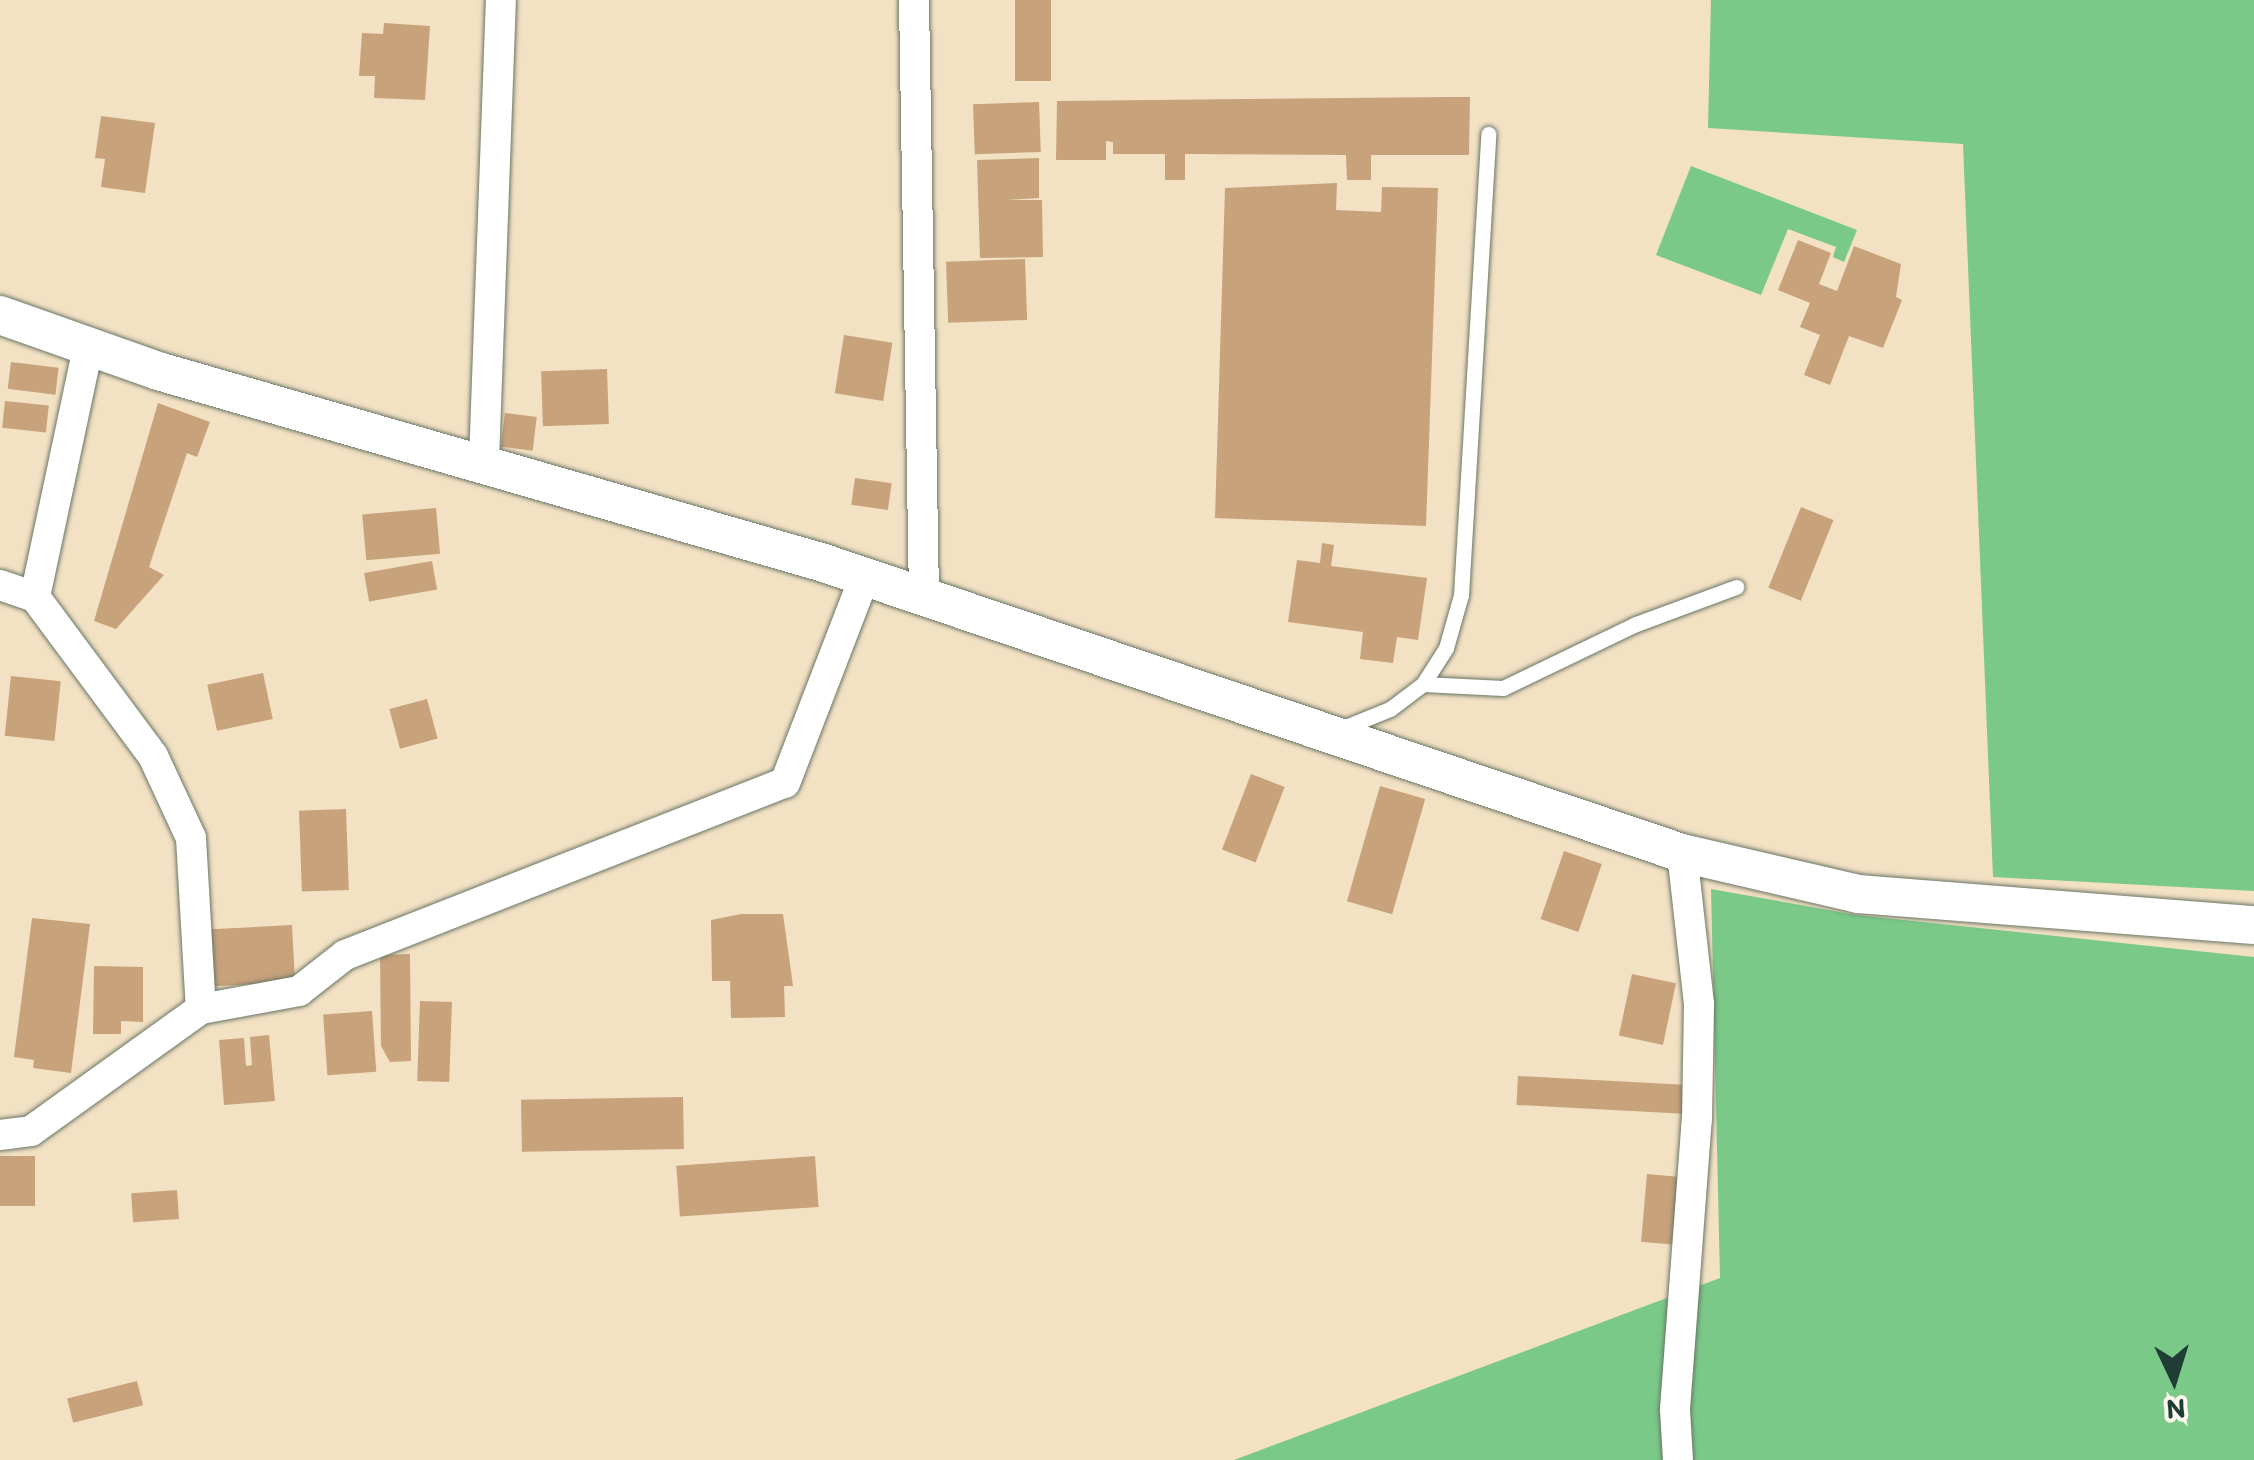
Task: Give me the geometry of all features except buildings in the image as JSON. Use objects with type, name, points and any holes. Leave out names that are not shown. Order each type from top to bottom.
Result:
[{"type":"street","points":[[484,460],[501,0]]},
{"type":"street","points":[[914,0],[924,599]]},
{"type":"street","points":[[0,315],[158,371],[484,460],[864,578],[1682,853],[1858,894],[2254,925]]},
{"type":"street","points":[[35,597],[89,344]]},
{"type":"street","points":[[0,1134],[31,1131],[201,1009],[299,991],[345,955],[785,783],[864,578]]},
{"type":"street","points":[[0,585],[35,597],[153,756],[191,838],[201,1009]]},
{"type":"street","points":[[1678,1460],[1674,1409],[1697,1119],[1698,1004],[1682,853]]},
{"type":"lane","points":[[1330,734],[1390,710],[1423,684],[1446,648],[1461,595],[1488,134]]},
{"type":"lane","points":[[1423,684],[1503,688],[1636,624],[1736,586]]},
{"type":"green space","points":[[1711,0],[2254,0],[2254,891],[1993,877],[1963,144],[1708,128]]},
{"type":"green space","points":[[1691,166],[1857,230],[1844,262],[1833,257],[1836,247],[1788,229],[1761,295],[1656,255]]},
{"type":"green space","points":[[1711,889],[1856,915],[2254,957],[2254,1460],[1234,1460],[1720,1278]]}]
